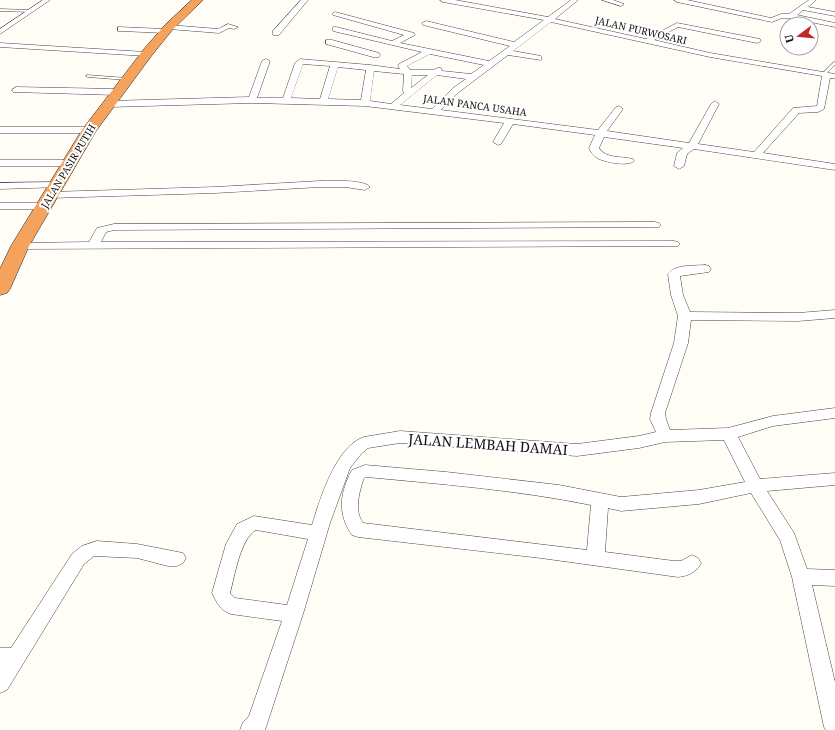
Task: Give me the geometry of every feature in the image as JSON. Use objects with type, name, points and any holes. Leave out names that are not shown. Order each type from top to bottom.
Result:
[{"type":"highway","name":"JALAN PASIR PUTIH","points":[[0,289],[20,246],[89,130],[146,54],[167,29],[198,0]]},
{"type":"street","points":[[0,32],[47,0]]},
{"type":"street","points":[[276,33],[305,0]]},
{"type":"street","name":"JALAN PURWOSARI","points":[[443,0],[550,20],[710,55],[828,75]]},
{"type":"street","points":[[435,111],[456,90],[472,77],[575,0]]},
{"type":"street","points":[[605,0],[621,4]]},
{"type":"street","points":[[679,0],[772,20],[779,17]]},
{"type":"street","points":[[791,16],[791,14],[813,1]]},
{"type":"street","points":[[801,8],[835,14]]},
{"type":"street","points":[[335,14],[411,35],[358,66]]},
{"type":"street","points":[[819,22],[835,25]]},
{"type":"street","points":[[426,23],[516,44]]},
{"type":"street","points":[[647,41],[677,25],[757,41]]},
{"type":"street","points":[[121,29],[222,31],[226,27],[234,26]]},
{"type":"street","points":[[336,29],[395,44],[490,64]]},
{"type":"street","points":[[329,42],[376,55]]},
{"type":"street","points":[[0,45],[146,54]]},
{"type":"street","points":[[408,72],[402,66],[429,51]]},
{"type":"street","points":[[506,52],[538,58]]},
{"type":"street","points":[[393,106],[456,57]]},
{"type":"street","points":[[252,100],[266,61]]},
{"type":"street","points":[[286,101],[300,62],[472,77]]},
{"type":"street","points":[[323,103],[335,64]]},
{"type":"street","points":[[365,103],[370,67]]},
{"type":"street","points":[[408,72],[407,91],[409,93]]},
{"type":"street","points":[[756,155],[796,110],[818,109],[821,107],[828,75]]},
{"type":"street","points":[[407,83],[420,85]]},
{"type":"street","name":"JALAN PANCA USAHA","points":[[16,90],[113,98],[365,103],[510,121],[835,167]]},
{"type":"street","points":[[679,166],[682,153],[692,146],[715,104]]},
{"type":"street","points":[[619,109],[600,134],[594,148],[595,152],[613,159],[629,161]]},
{"type":"street","points":[[498,142],[510,121]]},
{"type":"street","points":[[0,130],[89,130]]},
{"type":"street","points":[[0,163],[70,163]]},
{"type":"street","points":[[0,206],[50,195],[215,190],[320,184],[345,184],[365,187]]},
{"type":"street","points":[[0,186],[50,195]]},
{"type":"street","points":[[92,246],[101,230],[114,227],[502,227],[655,225]]},
{"type":"street","points":[[294,244],[297,227]]},
{"type":"street","points":[[502,227],[507,244]]},
{"type":"street","points":[[20,246],[674,244]]},
{"type":"street","points":[[665,436],[658,419],[658,413],[681,343],[684,316],[677,295],[674,274],[680,271],[705,269]]},
{"type":"street","points":[[684,316],[798,316],[835,314]]},
{"type":"street","name":"JALAN LEMBAH DAMAI","points":[[251,730],[257,723],[294,614],[318,533],[343,465],[355,450],[364,443],[400,437],[577,450],[639,442],[665,436],[728,434],[773,421],[835,413]]},
{"type":"street","points":[[728,434],[735,444],[755,486],[788,538],[802,577],[835,727]]},
{"type":"street","points":[[692,563],[687,568],[679,570],[541,551],[358,530],[353,525],[350,516],[351,496],[358,474],[365,471],[446,478],[551,491],[621,504],[699,497],[755,486],[835,479]]},
{"type":"street","points":[[596,559],[596,536],[600,501]]},
{"type":"street","points":[[294,614],[231,606],[225,602],[221,593],[226,572],[235,544],[243,529],[254,523],[318,533]]},
{"type":"street","points":[[0,683],[8,657],[78,559],[88,551],[97,548],[108,548],[177,558]]},
{"type":"street","points":[[802,577],[835,578]]},
{"type":"lane","points":[[0,10],[31,11]]},
{"type":"lane","points":[[828,75],[835,63]]},
{"type":"lane","points":[[88,76],[127,79]]}]
